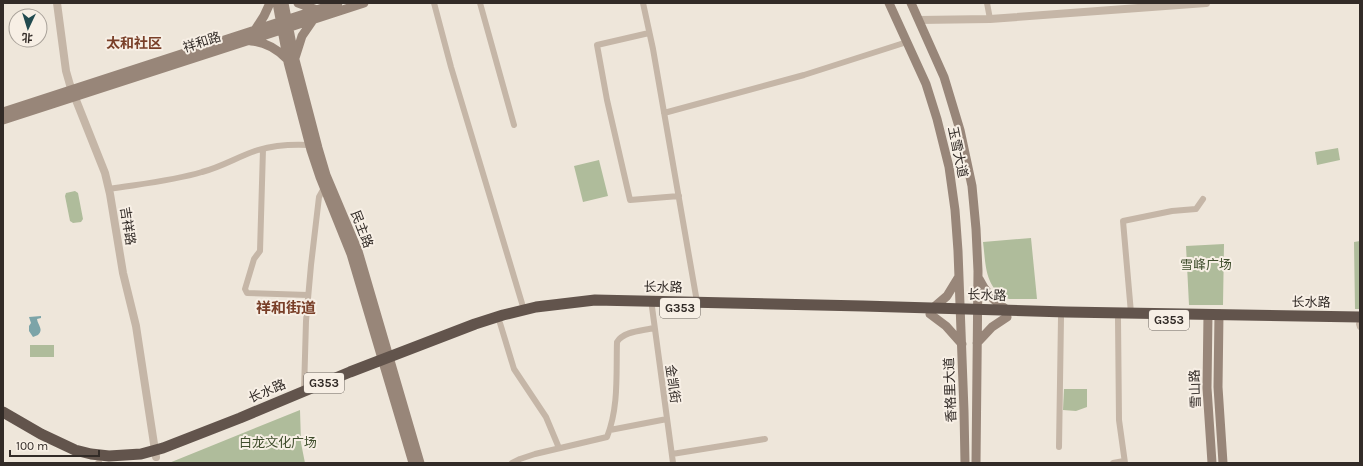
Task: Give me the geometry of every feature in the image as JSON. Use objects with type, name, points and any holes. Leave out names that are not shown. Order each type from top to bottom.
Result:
[{"type":"highway","name":"长水路","points":[[3,420],[38,440],[65,453],[82,459],[99,462],[127,462],[240,425],[475,324],[524,310],[556,304],[595,300],[697,302],[960,312],[1131,313],[1360,323]]},
{"type":"highway","name":"长水路","points":[[3,412],[41,434],[68,447],[83,452],[118,456],[155,454],[304,391],[477,330],[537,314],[576,308],[615,307],[931,311]]},
{"type":"highway","name":"长水路","points":[[1007,313],[1061,318],[1118,319],[1213,317]]},
{"type":"main road","points":[[255,30],[270,3]]},
{"type":"main road","name":"民主路","points":[[277,3],[284,25],[291,60],[294,91],[310,145],[324,188],[351,254],[420,463]]},
{"type":"main road","name":"民主路","points":[[284,3],[284,25]]},
{"type":"main road","points":[[298,3],[317,10]]},
{"type":"main road","name":"祥和路","points":[[3,112],[73,94],[248,41],[317,10],[338,3]]},
{"type":"main road","name":"祥和路","points":[[3,120],[255,30],[313,20],[364,3]]},
{"type":"main road","name":"玉雪大道","points":[[889,3],[926,84],[945,151],[955,210],[960,312]]},
{"type":"main road","name":"玉雪大道","points":[[911,3],[944,77],[956,114],[964,147],[974,208],[978,277],[978,312]]},
{"type":"main road","points":[[248,41],[260,42],[272,47],[291,60],[305,30],[313,20]]},
{"type":"main road","name":"民主路","points":[[291,60],[326,175],[358,251],[413,463]]},
{"type":"main road","points":[[959,277],[947,296],[931,311],[949,328],[962,344]]},
{"type":"main road","points":[[977,342],[1007,313],[992,298],[978,277]]},
{"type":"main road","name":"香格里大道","points":[[960,312],[965,463]]},
{"type":"main road","name":"香格里大道","points":[[976,463],[978,312]]},
{"type":"main road","name":"雪山路","points":[[1212,463],[1207,388],[1213,317]]},
{"type":"main road","name":"雪山路","points":[[1213,317],[1223,463]]},
{"type":"street","name":"吉祥路","points":[[57,3],[66,71],[73,94],[109,189],[123,273],[136,326],[155,454]]},
{"type":"street","points":[[434,3],[455,80],[524,310]]},
{"type":"street","points":[[480,3],[514,125]]},
{"type":"street","points":[[643,3],[650,33],[697,302]]},
{"type":"street","points":[[987,3],[990,19]]},
{"type":"street","points":[[919,20],[990,19],[1206,3]]},
{"type":"street","points":[[650,33],[597,45],[630,200],[679,196]]},
{"type":"street","points":[[664,113],[804,75],[907,42]]},
{"type":"street","points":[[109,189],[202,172],[222,166],[250,153],[263,149],[284,145],[310,145]]},
{"type":"street","points":[[263,149],[260,251],[254,259],[245,289],[247,293],[308,295]]},
{"type":"street","points":[[304,391],[308,295],[319,197],[324,188]]},
{"type":"street","points":[[1131,313],[1123,221],[1172,211],[1196,210],[1203,199]]},
{"type":"street","name":"金凯街","points":[[652,308],[673,463]]},
{"type":"street","points":[[1059,447],[1061,318]]},
{"type":"street","points":[[1113,463],[1124,462],[1118,414],[1118,319]]},
{"type":"street","points":[[500,323],[514,369],[546,417],[559,448]]},
{"type":"street","points":[[512,463],[527,456],[607,437],[610,430],[615,403],[617,342],[626,334],[654,328]]},
{"type":"street","points":[[610,430],[667,419]]},
{"type":"street","points":[[672,454],[765,439]]},
{"type":"green space","points":[[1338,148],[1340,160],[1317,165],[1315,152]]},
{"type":"green space","points":[[599,160],[608,196],[583,202],[574,166]]},
{"type":"green space","points":[[75,191],[78,193],[83,219],[81,222],[73,223],[70,221],[65,196],[66,193]]},
{"type":"green space","points":[[1031,238],[1037,299],[1009,299],[1001,295],[991,282],[986,267],[983,242]]},
{"type":"green space","points":[[1360,241],[1360,309],[1355,309],[1354,242]]},
{"type":"green space","name":"雪峰广场","points":[[1224,244],[1223,305],[1189,305],[1186,246]]},
{"type":"green space","points":[[30,345],[54,345],[54,357],[30,357]]},
{"type":"green space","points":[[1064,389],[1087,389],[1087,407],[1076,411],[1063,410]]},
{"type":"green space","name":"白龙文化广场","points":[[300,410],[301,443],[305,463],[169,463]]},
{"type":"water","points":[[41,316],[41,318],[37,319],[41,331],[38,335],[33,337],[29,331],[29,326],[31,323],[29,317]]},
{"type":"district","name":"太和社区","points":[[134,43]]},
{"type":"district","name":"祥和街道","points":[[286,308]]}]
